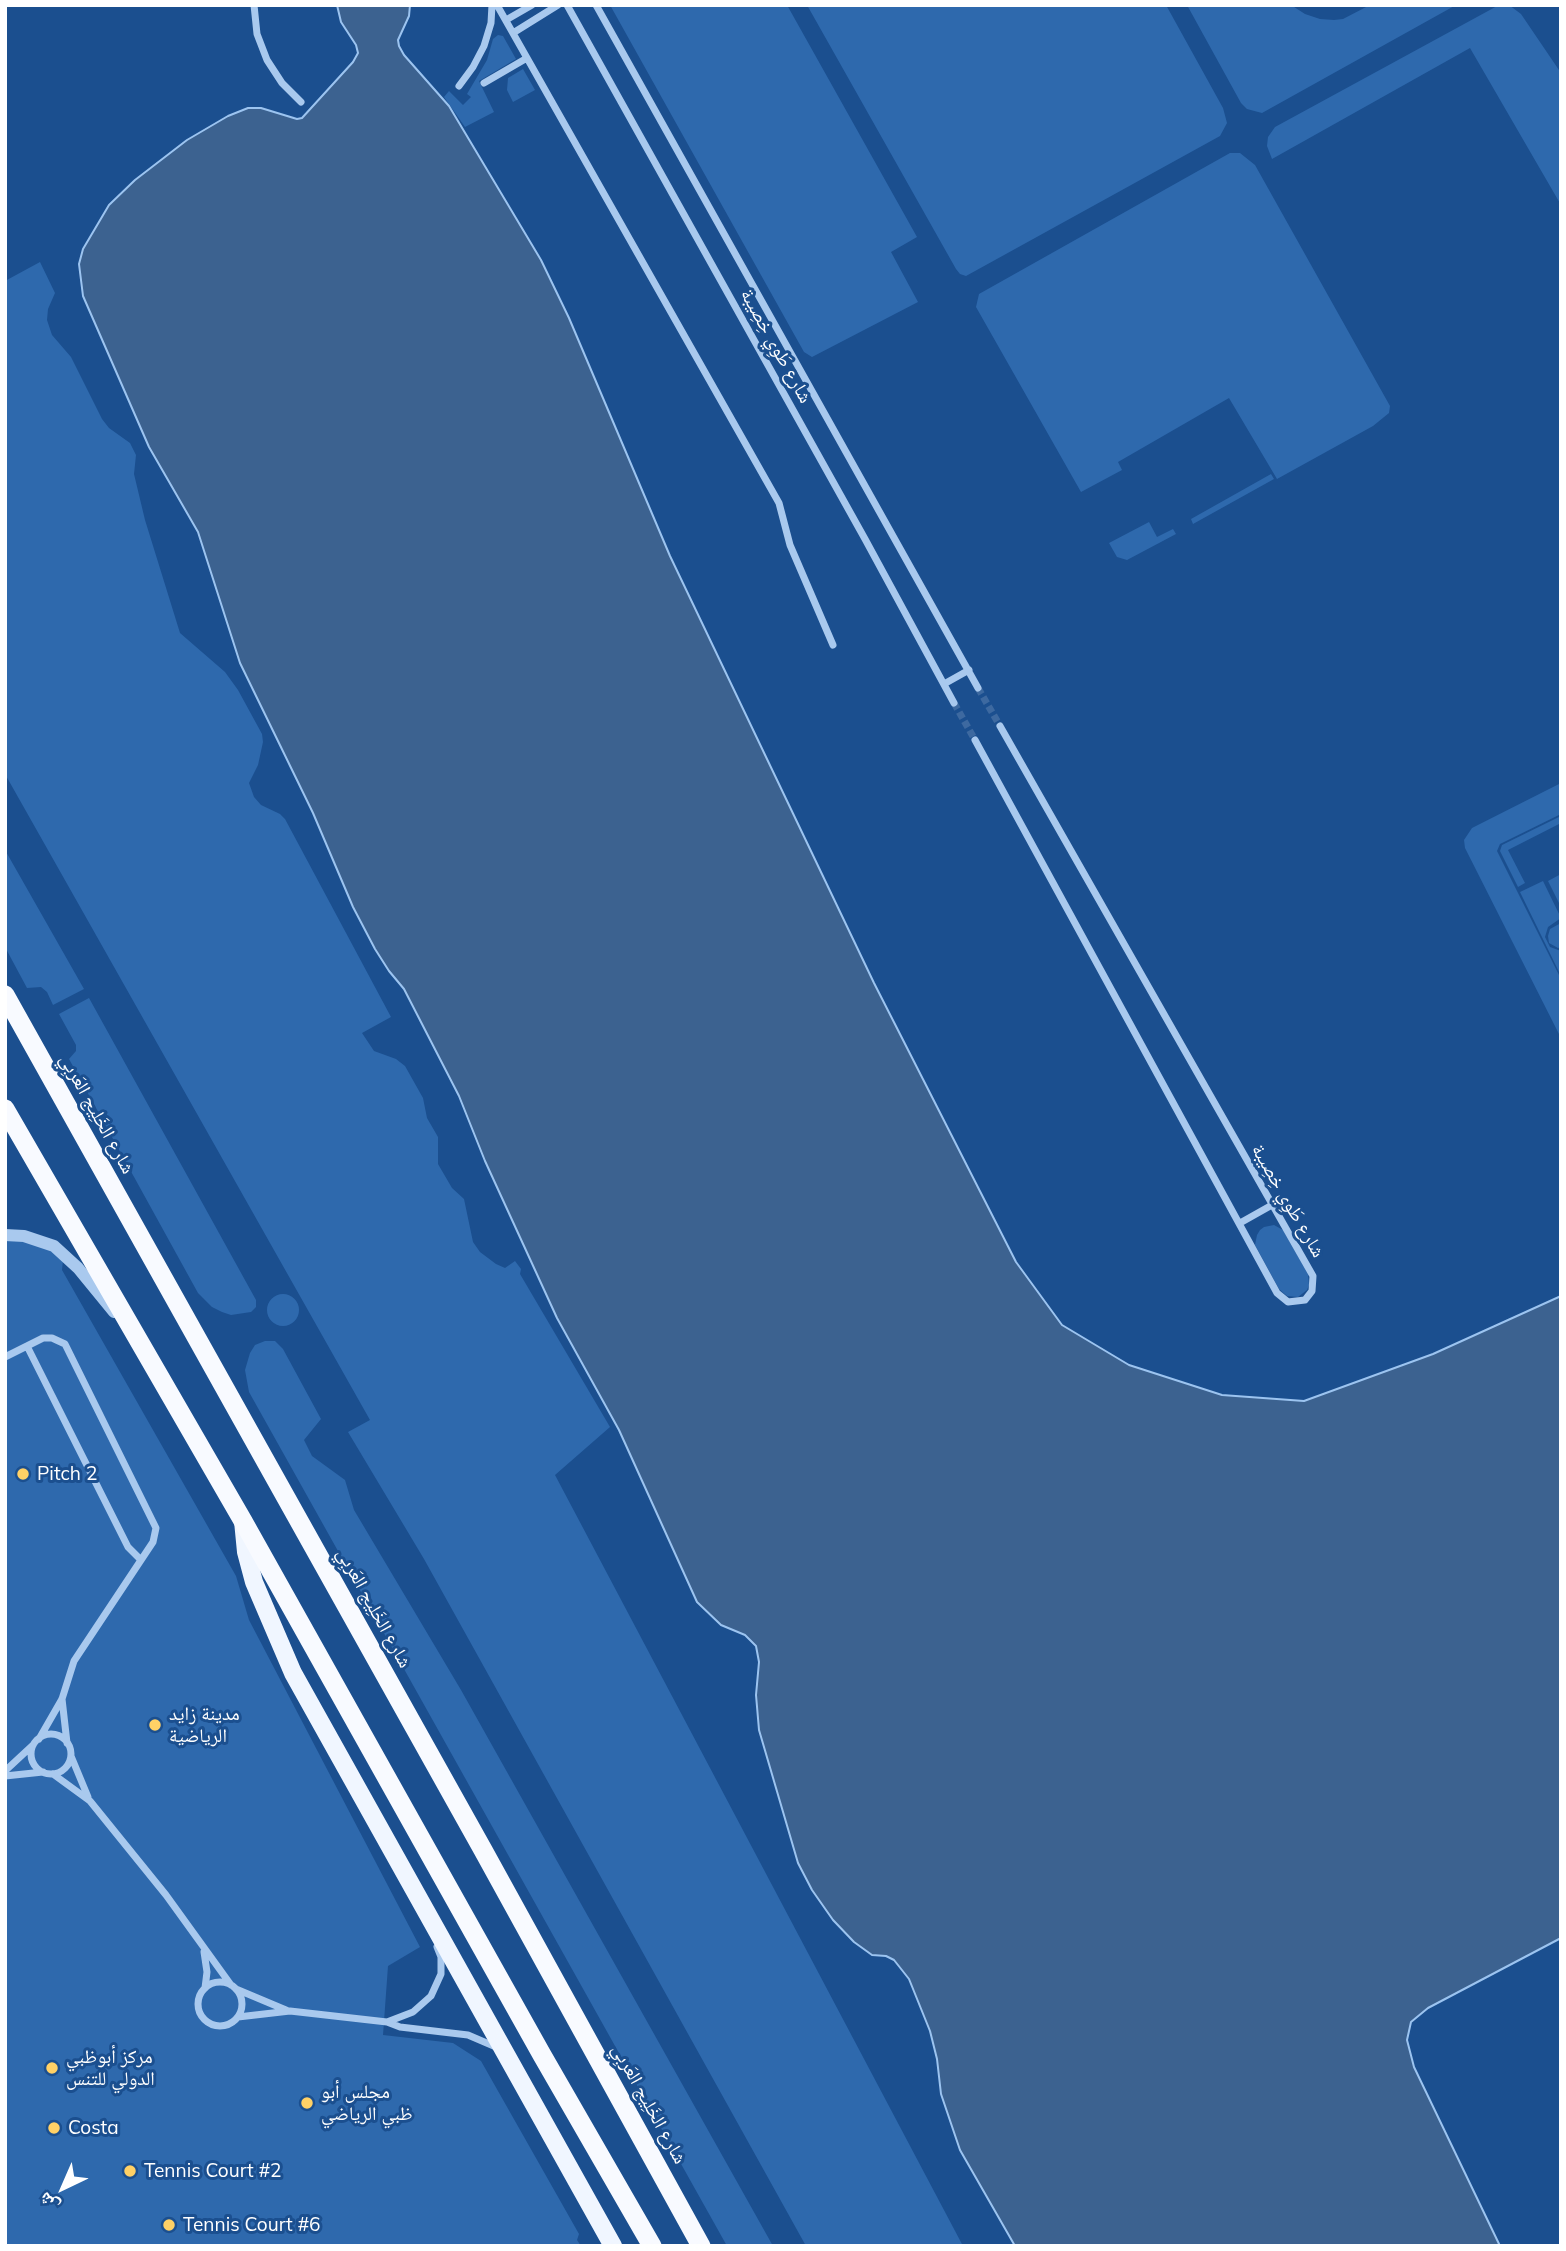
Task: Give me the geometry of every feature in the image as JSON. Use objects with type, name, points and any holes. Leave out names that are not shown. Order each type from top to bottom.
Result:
[{"type":"highway","name":"شارع الخَلِيج العَربِي","points":[[5,995],[701,2246]]},
{"type":"highway","points":[[5,1109],[243,1521],[535,2043],[652,2246]]},
{"type":"main road","points":[[243,1521],[249,1567],[288,1663],[613,2246]]},
{"type":"street","points":[[254,5],[257,34],[267,60],[282,83],[301,102]]},
{"type":"street","points":[[495,5],[506,20],[779,503],[790,544],[833,645]]},
{"type":"street","points":[[459,86],[484,46],[495,5]]},
{"type":"street","points":[[506,20],[532,5]]},
{"type":"street","points":[[513,33],[558,5]]},
{"type":"street","name":"شارع طَوِي خِصِيبة","points":[[567,5],[859,527],[954,703]]},
{"type":"street","name":"شارع طَوِي خِصِيبة","points":[[597,5],[978,688]]},
{"type":"street","points":[[484,83],[527,58]]},
{"type":"street","points":[[944,684],[969,670]]},
{"type":"street","name":"شارع طَوِي خِصِيبة","points":[[975,740],[1277,1293],[1289,1302],[1305,1300],[1312,1291],[1313,1276],[1000,726]]},
{"type":"street","points":[[1240,1223],[1272,1205]]},
{"type":"street","points":[[5,1235],[39,1240],[67,1256],[138,1340]]},
{"type":"street","points":[[5,1357],[48,1337],[57,1339],[68,1348],[154,1524],[155,1538],[80,1651],[69,1672],[62,1699],[36,1742],[5,1774]]},
{"type":"street","points":[[27,1346],[128,1547],[141,1560]]},
{"type":"street","points":[[62,1699],[67,1743],[90,1801]]},
{"type":"street","points":[[43,1772],[36,1767],[32,1758],[36,1742],[51,1734],[67,1743]]},
{"type":"street","points":[[53,1774],[65,1768],[71,1756]]},
{"type":"street","points":[[5,1774],[53,1774],[90,1801],[171,1902],[234,1987],[242,2003],[238,2017]]},
{"type":"street","points":[[387,2022],[413,2012],[426,2002],[436,1989],[441,1973],[439,1949],[418,1911],[415,1892]]},
{"type":"street","points":[[203,1948],[207,1964],[205,1988],[198,2003],[200,2014],[207,2022],[223,2026],[238,2017],[290,2011],[387,2022],[396,2026],[477,2037],[507,2056]]},
{"type":"street","points":[[205,1988],[215,1983],[234,1987],[290,2011]]},
{"type":"shaded area","points":[[337,5],[410,5],[409,16],[398,40],[399,46],[449,106],[541,260],[569,318],[670,556],[874,983],[1016,1262],[1062,1325],[1129,1365],[1222,1395],[1304,1401],[1433,1354],[1561,1296],[1561,1938],[1428,2008],[1411,2022],[1407,2040],[1414,2067],[1500,2246],[1015,2246],[960,2150],[941,2094],[930,2031],[909,1979],[894,1960],[886,1956],[872,1955],[854,1942],[833,1920],[812,1890],[798,1863],[759,1730],[756,1695],[759,1662],[756,1646],[745,1635],[721,1625],[697,1602],[619,1430],[557,1318],[485,1161],[459,1096],[404,989],[375,949],[353,907],[313,813],[240,663],[198,532],[149,447],[83,296],[79,264],[83,249],[109,205],[135,180],[187,140],[228,116],[248,108],[261,108],[297,119],[302,118],[353,62],[358,53],[356,45],[341,22]]},
{"type":"shaded area","points":[[610,5],[787,5],[917,237],[891,252],[918,302],[812,357],[804,352]]},
{"type":"shaded area","points":[[807,5],[1166,5],[1223,108],[1227,123],[1220,136],[966,276],[956,269]]},
{"type":"shaded area","points":[[1187,5],[1291,5],[1305,14],[1334,20],[1343,19],[1370,5],[1456,5],[1262,113],[1247,109],[1241,103]]},
{"type":"shaded area","points":[[1499,5],[1509,5],[1521,14],[1561,73],[1561,205],[1470,48],[1272,159],[1267,146],[1268,137],[1275,127]]},
{"type":"shaded area","points":[[498,35],[503,36],[516,59],[479,81],[494,112],[465,127],[444,97],[449,91],[463,105],[471,97],[467,94],[487,60],[493,39]]},
{"type":"shaded area","points":[[523,69],[535,90],[513,102],[507,90],[508,78]]},
{"type":"shaded area","points":[[1230,153],[1240,153],[1255,165],[1390,406],[1389,413],[1373,426],[1277,479],[1229,398],[1118,462],[1122,470],[1081,492],[976,307],[979,294]]},
{"type":"shaded area","points":[[40,262],[55,293],[48,309],[47,320],[52,335],[71,357],[102,419],[109,428],[130,443],[136,455],[134,474],[145,520],[180,633],[225,672],[262,734],[258,765],[249,783],[254,797],[261,805],[285,819],[391,1017],[362,1033],[374,1051],[396,1059],[405,1066],[423,1098],[427,1118],[438,1137],[438,1164],[452,1188],[464,1199],[473,1242],[480,1252],[496,1264],[505,1268],[515,1261],[521,1269],[520,1274],[610,1427],[555,1475],[963,2246],[806,2246],[424,1559],[348,1432],[370,1420],[5,774],[5,281]]},
{"type":"shaded area","points":[[1271,474],[1274,479],[1193,524],[1191,519]]},
{"type":"shaded area","points":[[1149,522],[1157,537],[1173,529],[1176,534],[1127,560],[1117,557],[1109,543]]},
{"type":"shaded area","points":[[1561,783],[1561,814],[1500,844],[1497,851],[1561,979],[1561,1038],[1465,848],[1464,840],[1472,828]]},
{"type":"shaded area","points":[[1561,816],[1561,823],[1508,850],[1525,883],[1518,887],[1500,851],[1502,845]]},
{"type":"shaded area","points":[[5,850],[84,989],[53,1005],[47,992],[41,987],[27,988],[5,947]]},
{"type":"shaded area","points":[[1561,874],[1561,907],[1548,881]]},
{"type":"shaded area","points":[[1543,881],[1561,918],[1548,927],[1545,937],[1550,947],[1561,951],[1561,976],[1520,892]]},
{"type":"shaded area","points":[[1561,923],[1561,947],[1558,948],[1549,943],[1548,936],[1550,929]]},
{"type":"shaded area","points":[[89,998],[256,1300],[256,1307],[251,1312],[231,1315],[222,1312],[212,1307],[198,1293],[69,1059],[76,1051],[76,1045],[59,1014]]},
{"type":"shaded area","points":[[1274,1225],[1283,1230],[1308,1274],[1307,1290],[1298,1297],[1287,1296],[1279,1289],[1255,1245],[1260,1230]]},
{"type":"shaded area","name":"مدينة زايد الرياضية","points":[[5,1240],[22,1240],[48,1248],[63,1260],[62,1270],[236,1576],[249,1620],[420,1947],[388,1966],[383,2035],[453,2043],[481,2061],[579,2234],[577,2240],[581,2246],[5,2246]]},
{"type":"shaded area","points":[[283,1294],[294,1299],[299,1310],[294,1321],[283,1326],[272,1321],[267,1310],[272,1299]]},
{"type":"shaded area","points":[[275,1341],[283,1349],[321,1419],[304,1440],[312,1456],[345,1480],[354,1510],[461,1690],[773,2246],[727,2246],[249,1392],[245,1370],[250,1353],[255,1345]]},
{"type":"tunnel","points":[[978,688],[1000,726]]},
{"type":"tunnel","points":[[954,703],[975,740]]},
{"type":"place","name":"Pitch 2","points":[[23,1474]]},
{"type":"place","name":"مدينة زايد الرياضية","points":[[155,1725]]},
{"type":"place","name":"مركز أبوظبي الدولي للتنس","points":[[52,2068]]},
{"type":"place","name":"مجلس أبو ظبي الرياضي","points":[[307,2103]]},
{"type":"place","name":"Costa","points":[[54,2128]]},
{"type":"place","name":"Tennis Court #2","points":[[130,2171]]},
{"type":"place","name":"Tennis Court #6","points":[[169,2225]]}]
